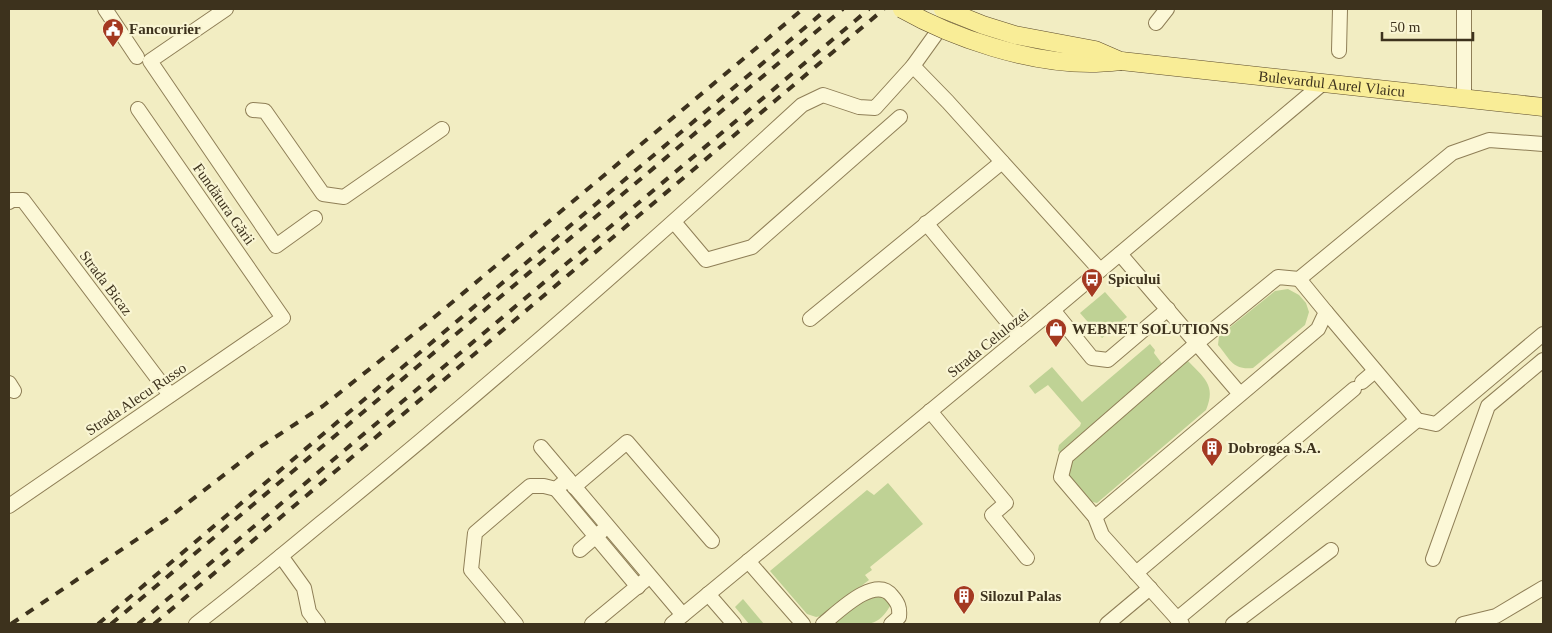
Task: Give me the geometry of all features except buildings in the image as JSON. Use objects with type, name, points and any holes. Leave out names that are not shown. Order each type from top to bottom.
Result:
[{"type":"main road","name":"Bulevardul Aurel Vlaicu","points":[[902,9],[963,38],[1010,52],[1056,61],[1090,63],[1121,61],[1543,107]]},
{"type":"main road","name":"Bulevardul Aurel Vlaicu","points":[[943,9],[1015,35],[1095,50],[1121,61]]},
{"type":"street","points":[[105,9],[137,57]]},
{"type":"street","points":[[226,9],[150,61],[276,246],[315,218]]},
{"type":"street","points":[[874,108],[913,66],[953,9]]},
{"type":"street","points":[[1156,24],[1167,9]]},
{"type":"street","points":[[1339,51],[1340,9]]},
{"type":"street","points":[[1464,9],[1464,99]]},
{"type":"street","points":[[913,66],[1100,270]]},
{"type":"street","name":"Strada Celulozei","points":[[677,620],[1053,310],[1322,84]]},
{"type":"street","points":[[196,624],[247,585],[426,438],[674,222],[802,105],[823,95],[859,107],[874,108]]},
{"type":"street","points":[[874,108],[884,131]]},
{"type":"street","name":"Fundătura Gării","points":[[138,109],[283,318]]},
{"type":"street","points":[[253,110],[265,111],[323,194],[344,197],[442,129]]},
{"type":"street","points":[[674,222],[706,260],[752,247],[900,117]]},
{"type":"street","points":[[1417,420],[1179,622],[1102,535],[1094,517],[1061,477],[1066,457],[1198,343],[1278,277],[1299,279],[1452,153],[1489,140],[1543,144]]},
{"type":"street","points":[[810,319],[1002,162]]},
{"type":"street","name":"Strada Bicaz","points":[[10,201],[23,200],[170,395]]},
{"type":"street","points":[[926,223],[1020,337]]},
{"type":"street","points":[[1120,254],[1240,394]]},
{"type":"street","points":[[1299,279],[1417,420],[1436,424],[1543,334]]},
{"type":"street","points":[[1053,310],[1092,358],[1108,360],[1168,309]]},
{"type":"street","points":[[1094,517],[1318,329],[1326,312]]},
{"type":"street","name":"Strada Alecu Russo","points":[[9,506],[283,318]]},
{"type":"street","points":[[1432,559],[1488,406],[1543,360]]},
{"type":"street","points":[[1136,573],[1375,371]]},
{"type":"street","points":[[930,411],[1006,503],[992,515],[1027,558]]},
{"type":"street","points":[[556,489],[571,483],[627,442],[712,541]]},
{"type":"street","points":[[541,447],[650,576],[677,620]]},
{"type":"street","points":[[516,624],[471,570],[475,533],[530,486],[544,486],[556,489],[638,586]]},
{"type":"street","points":[[580,550],[608,526]]},
{"type":"street","points":[[1233,624],[1331,550]]},
{"type":"street","points":[[281,556],[304,588],[309,612],[318,624]]},
{"type":"street","points":[[748,561],[803,624]]},
{"type":"street","points":[[592,624],[650,576]]},
{"type":"street","points":[[823,624],[861,594],[877,588],[890,593],[900,606],[900,617],[890,624]]},
{"type":"street","points":[[1107,624],[1150,588]]},
{"type":"street","points":[[1464,624],[1496,616],[1543,588]]},
{"type":"street","points":[[708,594],[734,624]]},
{"type":"green space","points":[[1288,289],[1299,295],[1306,303],[1309,312],[1305,325],[1253,368],[1236,366],[1218,345],[1219,336],[1275,291]]},
{"type":"green space","points":[[1105,292],[1127,317],[1102,338],[1080,313]]},
{"type":"green space","points":[[1150,344],[1163,365],[1065,452],[1060,454],[1058,450],[1059,445],[1081,423],[1048,385],[1035,394],[1029,386],[1052,367],[1082,402]]},
{"type":"green space","points":[[1187,360],[1207,382],[1210,394],[1206,410],[1097,503],[1084,497],[1074,486],[1068,473],[1070,460]]},
{"type":"green space","points":[[888,483],[923,524],[870,567],[872,570],[865,575],[869,580],[822,616],[816,617],[807,614],[770,571],[867,490],[874,495]]},
{"type":"green space","points":[[881,593],[891,604],[880,619],[873,623],[858,625],[831,624],[866,597]]},
{"type":"green space","points":[[743,599],[764,624],[749,624],[735,607]]},
{"type":"railway","points":[[11,624],[167,519],[260,447],[323,406],[425,325],[803,9]]},
{"type":"railway","points":[[98,624],[827,9]]},
{"type":"railway","points":[[111,624],[843,9]]},
{"type":"railway","points":[[138,624],[869,9]]},
{"type":"railway","points":[[154,624],[884,9]]},
{"type":"place","name":"Fancourier","points":[[113,48]]},
{"type":"place","name":"Spicului","points":[[1092,298]]},
{"type":"place","name":"WEBNET SOLUTIONS","points":[[1056,348]]},
{"type":"place","name":"Dobrogea S.A.","points":[[1212,467]]},
{"type":"place","name":"Silozul Palas","points":[[964,615]]}]
